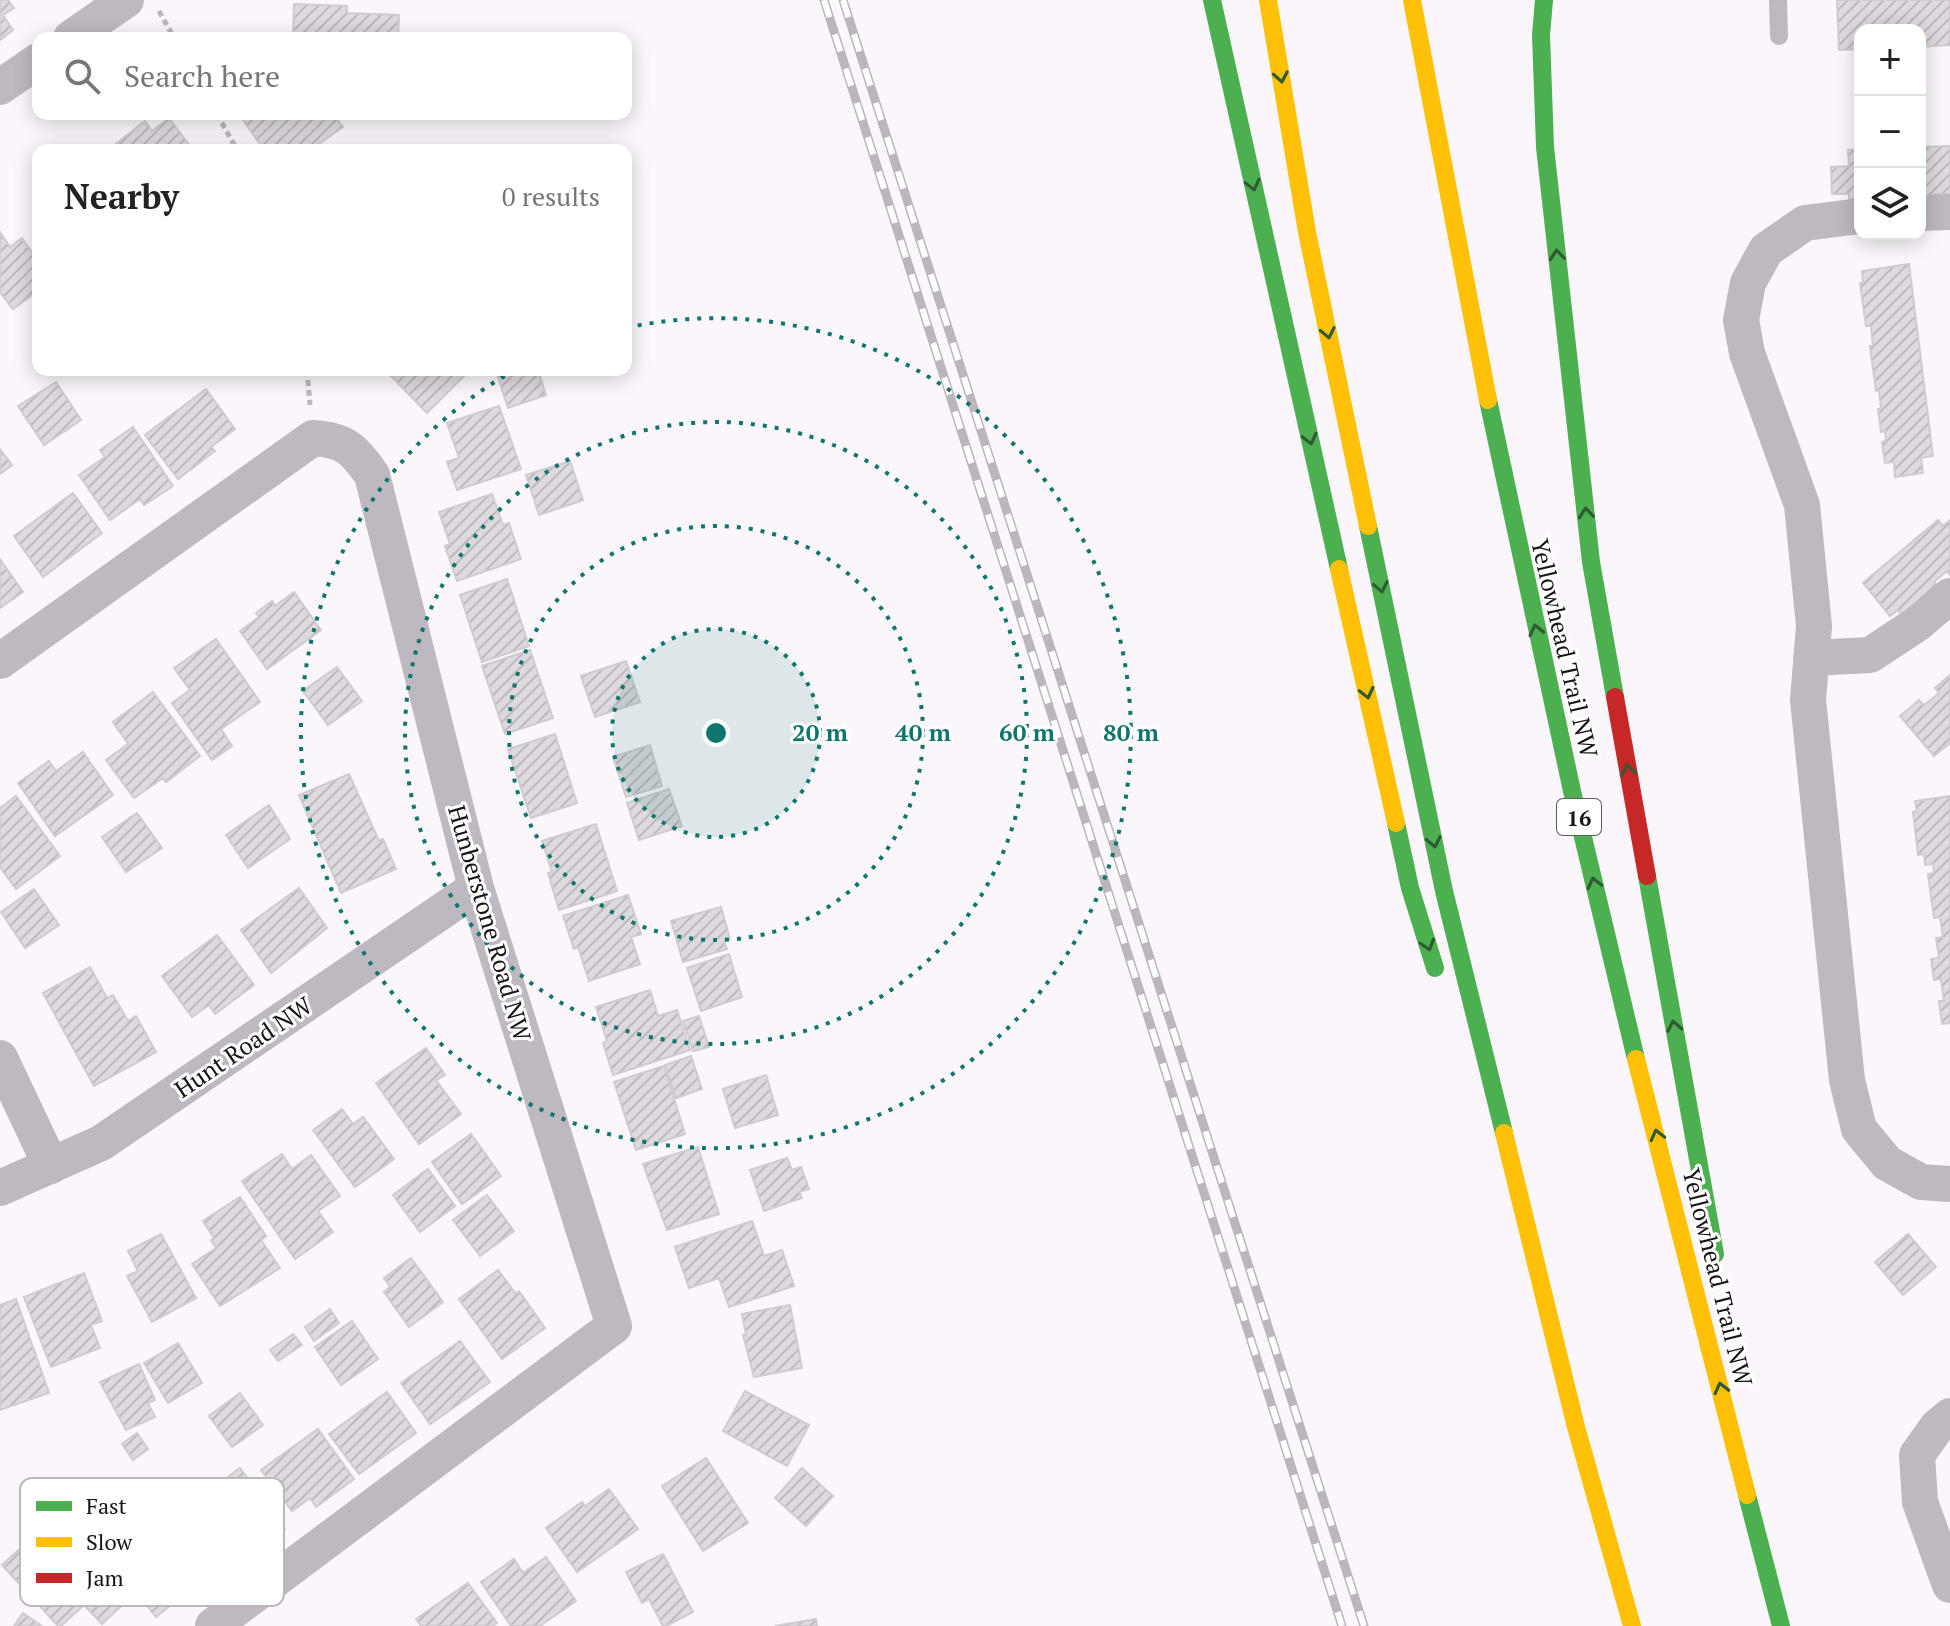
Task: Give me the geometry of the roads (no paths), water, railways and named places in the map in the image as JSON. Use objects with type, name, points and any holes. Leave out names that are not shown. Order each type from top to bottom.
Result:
[{"type":"highway","points":[[1212,0],[1410,888],[1438,978]]},
{"type":"highway","points":[[1268,0],[1307,232],[1444,891],[1576,1427]]},
{"type":"highway","name":"Yellowhead Trail NW","points":[[1412,0],[1443,175],[1528,592],[1599,906],[1782,1626]]},
{"type":"highway","points":[[1544,0],[1541,35],[1545,147],[1591,562],[1717,1269]]},
{"type":"highway","points":[[1484,1128],[1576,1427],[1632,1626]]},
{"type":"highway","points":[[1740,1393],[1782,1626]]},
{"type":"street","points":[[80,32],[126,0]]},
{"type":"street","points":[[0,87],[32,65]]},
{"type":"street","points":[[1926,213],[1950,212]]},
{"type":"street","points":[[1854,217],[1805,223],[1766,250],[1748,283],[1741,320],[1747,353],[1802,505],[1814,626],[1808,700],[1847,1080],[1859,1129],[1887,1163],[1921,1182],[1950,1184]]},
{"type":"street","name":"Hunberstone Road NW","points":[[0,661],[313,438],[334,440],[356,452],[372,475],[476,888],[614,1326],[284,1573]]},
{"type":"street","points":[[1811,658],[1870,655],[1917,624],[1950,596]]},
{"type":"street","name":"Hunt Road NW","points":[[0,1188],[101,1143],[476,888]]},
{"type":"street","points":[[0,1058],[51,1166]]},
{"type":"street","points":[[1950,1416],[1937,1427],[1917,1455],[1920,1502],[1950,1585]]},
{"type":"street","name":"Hunberstone Road NW","points":[[213,1626],[240,1606]]},
{"type":"lane","points":[[1778,0],[1779,36]]},
{"type":"railway","points":[[824,0],[1342,1626]]},
{"type":"railway","points":[[843,0],[1364,1626]]}]
